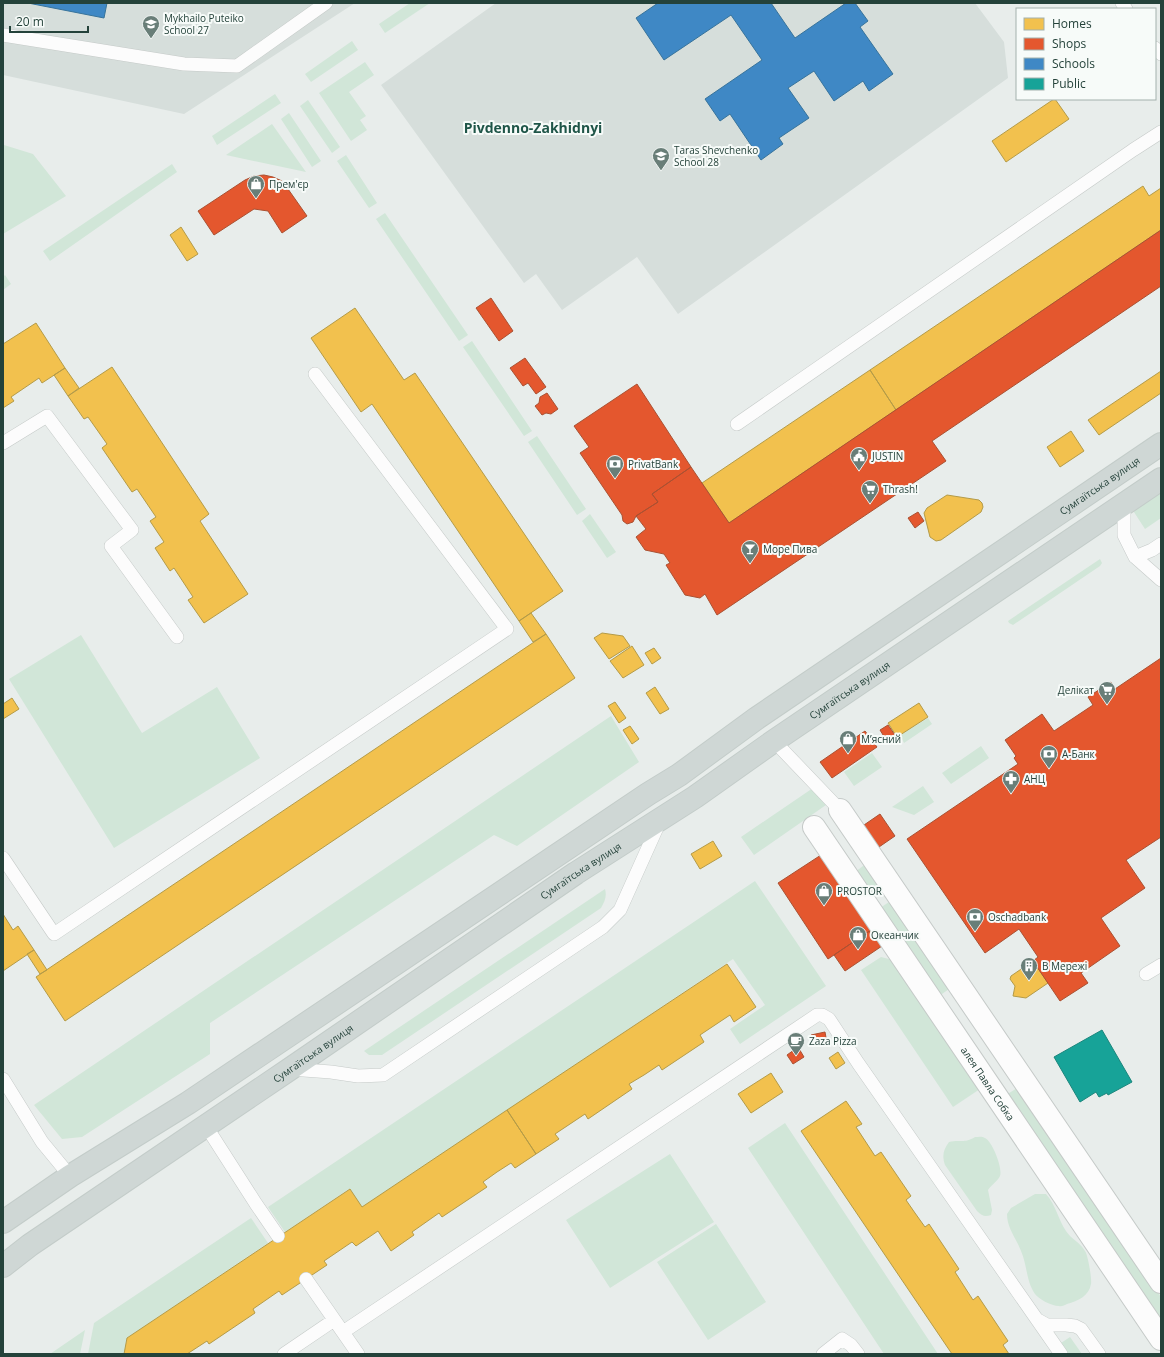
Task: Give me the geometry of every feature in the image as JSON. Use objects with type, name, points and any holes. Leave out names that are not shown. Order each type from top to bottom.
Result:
[{"type":"main road","name":"Сумгаїтська вулиця","points":[[3,1222],[70,1176],[188,1103],[679,775],[757,718],[1161,444]]},
{"type":"main road","name":"Сумгаїтська вулиця","points":[[3,1266],[30,1245],[576,873],[695,797],[774,741],[1161,479]]},
{"type":"street","points":[[840,810],[1161,1282]]},
{"type":"street","name":"алея Павла Собка","points":[[814,827],[1161,1339]]},
{"type":"lane","points":[[3,35],[184,64],[237,66],[326,3]]},
{"type":"lane","points":[[737,424],[1161,132]]},
{"type":"lane","points":[[3,858],[54,934],[507,629],[315,374]]},
{"type":"lane","points":[[3,443],[47,416],[132,530],[111,546],[177,637]]},
{"type":"lane","points":[[1124,504],[1124,535],[1135,556],[1161,580]]},
{"type":"lane","points":[[1135,556],[1152,550],[1161,544]]},
{"type":"lane","points":[[774,741],[840,810]]},
{"type":"lane","points":[[290,1069],[331,1072],[358,1076],[383,1075],[603,927],[620,910],[661,818]]},
{"type":"lane","points":[[1146,974],[1161,965]]},
{"type":"lane","points":[[343,1332],[817,1015],[822,1015],[829,1019],[1060,1354]]},
{"type":"lane","points":[[3,1079],[42,1142],[70,1176]]},
{"type":"lane","points":[[206,1126],[278,1236]]},
{"type":"lane","points":[[306,1279],[358,1354]]},
{"type":"lane","points":[[284,1354],[334,1320]]},
{"type":"lane","points":[[1038,1320],[1047,1325],[1070,1325],[1081,1329],[1098,1354]]},
{"type":"lane","points":[[823,1354],[842,1339],[851,1344],[858,1354]]},
{"type":"shaded area","name":"Mykhailo Puteiko School 27","points":[[3,3],[355,3],[184,114],[3,75]]},
{"type":"shaded area","name":"Taras Shevchenko School 28","points":[[496,3],[975,3],[1004,42],[1008,78],[678,314],[637,257],[562,310],[536,274],[524,283],[381,85]]},
{"type":"green space","points":[[410,3],[430,3],[385,33],[379,24]]},
{"type":"green space","points":[[352,41],[358,50],[311,82],[305,74]]},
{"type":"green space","points":[[365,62],[374,75],[349,92],[366,116],[360,120],[367,130],[351,141],[319,93]]},
{"type":"green space","points":[[275,94],[281,103],[217,145],[212,136]]},
{"type":"green space","points":[[308,100],[340,147],[332,153],[300,106]]},
{"type":"green space","points":[[289,113],[321,161],[312,167],[281,119]]},
{"type":"green space","points":[[272,124],[306,172],[226,155]]},
{"type":"green space","points":[[3,135],[4,145],[33,154],[66,196],[3,234]]},
{"type":"green space","points":[[346,155],[377,203],[369,208],[337,161]]},
{"type":"green space","points":[[172,164],[177,172],[50,261],[43,251]]},
{"type":"green space","points":[[385,213],[468,335],[459,341],[376,219]]},
{"type":"green space","points":[[5,275],[11,284],[3,290],[3,277]]},
{"type":"green space","points":[[472,341],[532,431],[524,436],[463,347]]},
{"type":"green space","points":[[537,436],[586,509],[577,515],[528,442]]},
{"type":"green space","points":[[1161,490],[1161,518],[1145,529],[1132,509]]},
{"type":"green space","points":[[590,514],[616,552],[607,558],[582,521]]},
{"type":"green space","points":[[1100,559],[1102,563],[1100,566],[1013,625],[1009,623],[1008,621]]},
{"type":"green space","points":[[81,635],[142,733],[217,687],[260,758],[114,848],[9,679]]},
{"type":"green space","points":[[611,716],[639,762],[517,846],[494,835],[210,1023],[210,1054],[82,1137],[62,1139],[34,1105]]},
{"type":"green space","points":[[928,718],[932,724],[904,743],[900,735]]},
{"type":"green space","points":[[981,746],[989,758],[951,784],[942,773]]},
{"type":"green space","points":[[872,753],[882,767],[854,786],[844,772]]},
{"type":"green space","points":[[923,786],[934,802],[914,815],[892,807]]},
{"type":"green space","points":[[813,788],[826,805],[754,855],[741,837]]},
{"type":"green space","points":[[867,863],[885,890],[873,898],[855,872]]},
{"type":"green space","points":[[755,881],[826,986],[740,1044],[730,1029],[765,1005],[733,959],[362,1207],[349,1189],[285,1232],[268,1207]]},
{"type":"green space","points":[[605,889],[606,894],[601,908],[382,1055],[369,1055],[364,1051]]},
{"type":"green space","points":[[892,900],[952,987],[939,996],[880,908]]},
{"type":"green space","points":[[881,957],[893,960],[980,1089],[953,1107],[861,970]]},
{"type":"green space","points":[[1019,1087],[1161,1297],[1161,1324],[1006,1095]]},
{"type":"green space","points":[[785,1123],[938,1354],[884,1354],[748,1148]]},
{"type":"green space","points":[[975,1137],[983,1137],[991,1144],[1001,1172],[998,1180],[988,1190],[992,1210],[991,1215],[987,1216],[982,1215],[977,1211],[945,1165],[944,1159],[944,1150],[949,1142],[965,1141]]},
{"type":"green space","points":[[670,1154],[714,1222],[610,1288],[566,1220]]},
{"type":"green space","points":[[1035,1194],[1046,1194],[1066,1231],[1083,1248],[1090,1267],[1091,1284],[1088,1292],[1075,1301],[1062,1306],[1049,1304],[1035,1294],[1030,1284],[1023,1256],[1008,1224],[1007,1214],[1011,1208]]},
{"type":"green space","points":[[251,1218],[268,1243],[127,1338],[124,1354],[88,1354],[94,1323]]},
{"type":"green space","points":[[716,1224],[766,1302],[708,1340],[657,1262]]},
{"type":"green space","points":[[85,1330],[80,1354],[50,1354]]},
{"type":"green space","points":[[1070,1337],[1082,1354],[1069,1354],[1061,1343]]},
{"type":"building: Homes","points":[[1053,100],[1056,100],[1069,119],[1006,162],[992,141]]},
{"type":"building: Homes","points":[[1143,186],[1149,196],[1161,188],[1161,230],[896,410],[870,370]]},
{"type":"building: Homes","points":[[181,227],[198,254],[187,261],[170,235]]},
{"type":"building: Homes","points":[[355,308],[404,380],[415,373],[563,591],[519,621],[372,404],[361,412],[311,338]]},
{"type":"building: Homes","points":[[36,323],[65,368],[42,383],[39,378],[11,397],[14,401],[3,408],[3,344]]},
{"type":"building: Homes","points":[[112,367],[209,514],[200,521],[248,594],[204,623],[188,600],[193,597],[174,568],[170,571],[155,548],[164,542],[150,521],[156,517],[137,489],[132,492],[102,448],[107,444],[88,417],[84,419],[68,396]]},
{"type":"building: Homes","points":[[65,368],[79,388],[68,396],[54,375]]},
{"type":"building: Homes","points":[[870,370],[896,410],[729,523],[702,483]]},
{"type":"building: Homes","points":[[1161,371],[1161,393],[1099,435],[1088,420]]},
{"type":"building: Homes","points":[[1071,431],[1084,451],[1060,467],[1047,447]]},
{"type":"building: Homes","points":[[947,495],[979,500],[983,507],[981,512],[941,540],[936,541],[930,537],[924,513],[927,508]]},
{"type":"building: Homes","points":[[531,613],[546,634],[533,642],[519,621]]},
{"type":"building: Homes","points":[[602,633],[623,636],[630,646],[609,659],[594,638]]},
{"type":"building: Homes","points":[[546,634],[575,678],[65,1021],[36,977]]},
{"type":"building: Homes","points":[[632,646],[644,665],[623,678],[610,661]]},
{"type":"building: Homes","points":[[654,648],[661,658],[652,664],[645,653]]},
{"type":"building: Homes","points":[[655,687],[669,709],[660,714],[646,693]]},
{"type":"building: Homes","points":[[12,698],[19,709],[3,719],[3,704]]},
{"type":"building: Homes","points":[[615,702],[626,718],[619,723],[608,706]]},
{"type":"building: Homes","points":[[919,703],[928,717],[897,737],[888,723]]},
{"type":"building: Homes","points":[[630,726],[639,739],[632,744],[623,730]]},
{"type":"building: Homes","points":[[713,841],[722,856],[700,869],[691,854]]},
{"type":"building: Homes","points":[[3,914],[13,930],[18,926],[34,950],[3,971]]},
{"type":"building: Homes","points":[[34,950],[47,970],[40,974],[27,954]]},
{"type":"building: Homes","name":"В Мережі","points":[[1033,961],[1048,983],[1026,998],[1013,996],[1015,986],[1010,979],[1011,976]]},
{"type":"building: Homes","points":[[727,964],[756,1007],[734,1022],[730,1015],[700,1035],[704,1042],[662,1070],[659,1065],[629,1084],[632,1089],[588,1119],[585,1114],[555,1134],[559,1139],[536,1154],[507,1110]]},
{"type":"building: Homes","points":[[838,1052],[845,1063],[836,1069],[829,1058]]},
{"type":"building: Homes","points":[[771,1073],[783,1092],[751,1113],[738,1094]]},
{"type":"building: Homes","points":[[846,1101],[862,1124],[856,1127],[875,1156],[881,1152],[911,1196],[906,1200],[925,1227],[929,1224],[959,1269],[955,1272],[973,1300],[978,1296],[1008,1341],[1003,1345],[1009,1354],[952,1354],[801,1131]]},
{"type":"building: Homes","points":[[507,1110],[536,1154],[515,1168],[511,1163],[497,1172],[483,1182],[487,1187],[442,1217],[439,1213],[412,1232],[414,1235],[391,1251],[378,1231],[356,1246],[352,1242],[324,1261],[327,1265],[282,1295],[279,1291],[253,1309],[255,1313],[209,1344],[207,1341],[187,1354],[124,1354],[127,1338],[350,1189],[362,1207]]},
{"type":"building: Shops","name":"Прем'єр","points":[[264,175],[282,181],[307,216],[282,233],[268,211],[254,209],[214,235],[198,211],[245,180],[254,176]]},
{"type":"building: Shops","points":[[1161,230],[1161,286],[932,441],[946,461],[717,615],[705,594],[700,598],[685,595],[666,565],[670,563],[664,554],[645,550],[636,537],[646,529],[636,516],[658,502],[652,494],[691,467],[729,523]]},
{"type":"building: Shops","points":[[491,298],[513,331],[499,341],[476,308]]},
{"type":"building: Shops","points":[[525,358],[546,387],[536,394],[528,383],[523,386],[510,368]]},
{"type":"building: Shops","points":[[637,384],[691,467],[652,494],[658,502],[636,516],[633,522],[627,524],[623,521],[622,515],[580,453],[589,447],[574,426]]},
{"type":"building: Shops","points":[[547,393],[558,409],[551,414],[546,413],[542,415],[535,406],[539,403],[540,397]]},
{"type":"building: Shops","points":[[918,512],[924,521],[915,528],[908,518]]},
{"type":"building: Shops","points":[[1161,658],[1161,837],[1126,860],[1145,888],[1101,918],[1120,946],[1081,973],[1088,983],[1060,1001],[1033,961],[1038,957],[1019,929],[985,953],[907,839],[1018,764],[1014,758],[1016,756],[1005,740],[1042,714],[1054,731],[1093,705],[1088,697],[1111,682],[1115,689]]},
{"type":"building: Shops","points":[[888,725],[897,738],[888,743],[880,730]]},
{"type":"building: Shops","name":"М’ясний","points":[[865,731],[877,747],[832,778],[820,762]]},
{"type":"building: Shops","points":[[880,814],[895,836],[879,847],[864,825]]},
{"type":"building: Shops","name":"PROSTOR","points":[[821,855],[871,930],[828,959],[778,883]]},
{"type":"building: Shops","name":"Океанчик","points":[[871,930],[882,946],[845,971],[834,955]]},
{"type":"building: Shops","points":[[825,1032],[827,1043],[813,1046],[811,1035]]},
{"type":"building: Shops","name":"Zaza Pizza","points":[[798,1047],[804,1057],[793,1064],[787,1055]]},
{"type":"building: Schools","points":[[28,3],[107,3],[104,18]]},
{"type":"building: Schools","points":[[658,3],[771,3],[795,38],[846,3],[855,3],[868,21],[860,27],[893,74],[869,91],[863,81],[834,101],[814,71],[788,88],[809,118],[779,138],[783,144],[761,160],[730,114],[720,121],[705,99],[762,60],[731,15],[664,60],[636,18]]},
{"type":"building: Public","points":[[1102,1030],[1132,1082],[1108,1095],[1107,1093],[1099,1097],[1096,1092],[1080,1102],[1054,1057]]},
{"type":"place","name":"Mykhailo Puteiko School 27","points":[[151,39]]},
{"type":"place","name":"Taras Shevchenko School 28","points":[[661,171]]},
{"type":"place","name":"Прем'єр","points":[[256,199]]},
{"type":"place","name":"JUSTIN","points":[[859,471]]},
{"type":"place","name":"PrivatBank","points":[[615,479]]},
{"type":"place","name":"Thrash!","points":[[870,504]]},
{"type":"place","name":"Море Пива","points":[[750,564]]},
{"type":"place","name":"Делікат","points":[[1107,705]]},
{"type":"place","name":"М’ясний","points":[[848,754]]},
{"type":"place","name":"А-Банк","points":[[1049,769]]},
{"type":"place","name":"АНЦ","points":[[1011,794]]},
{"type":"place","name":"PROSTOR","points":[[824,906]]},
{"type":"place","name":"Oschadbank","points":[[975,932]]},
{"type":"place","name":"Океанчик","points":[[858,950]]},
{"type":"place","name":"В Мережі","points":[[1029,981]]},
{"type":"place","name":"Zaza Pizza","points":[[796,1056]]},
{"type":"district","name":"Pivdenno-Zakhidnyi","points":[[533,128]]}]
